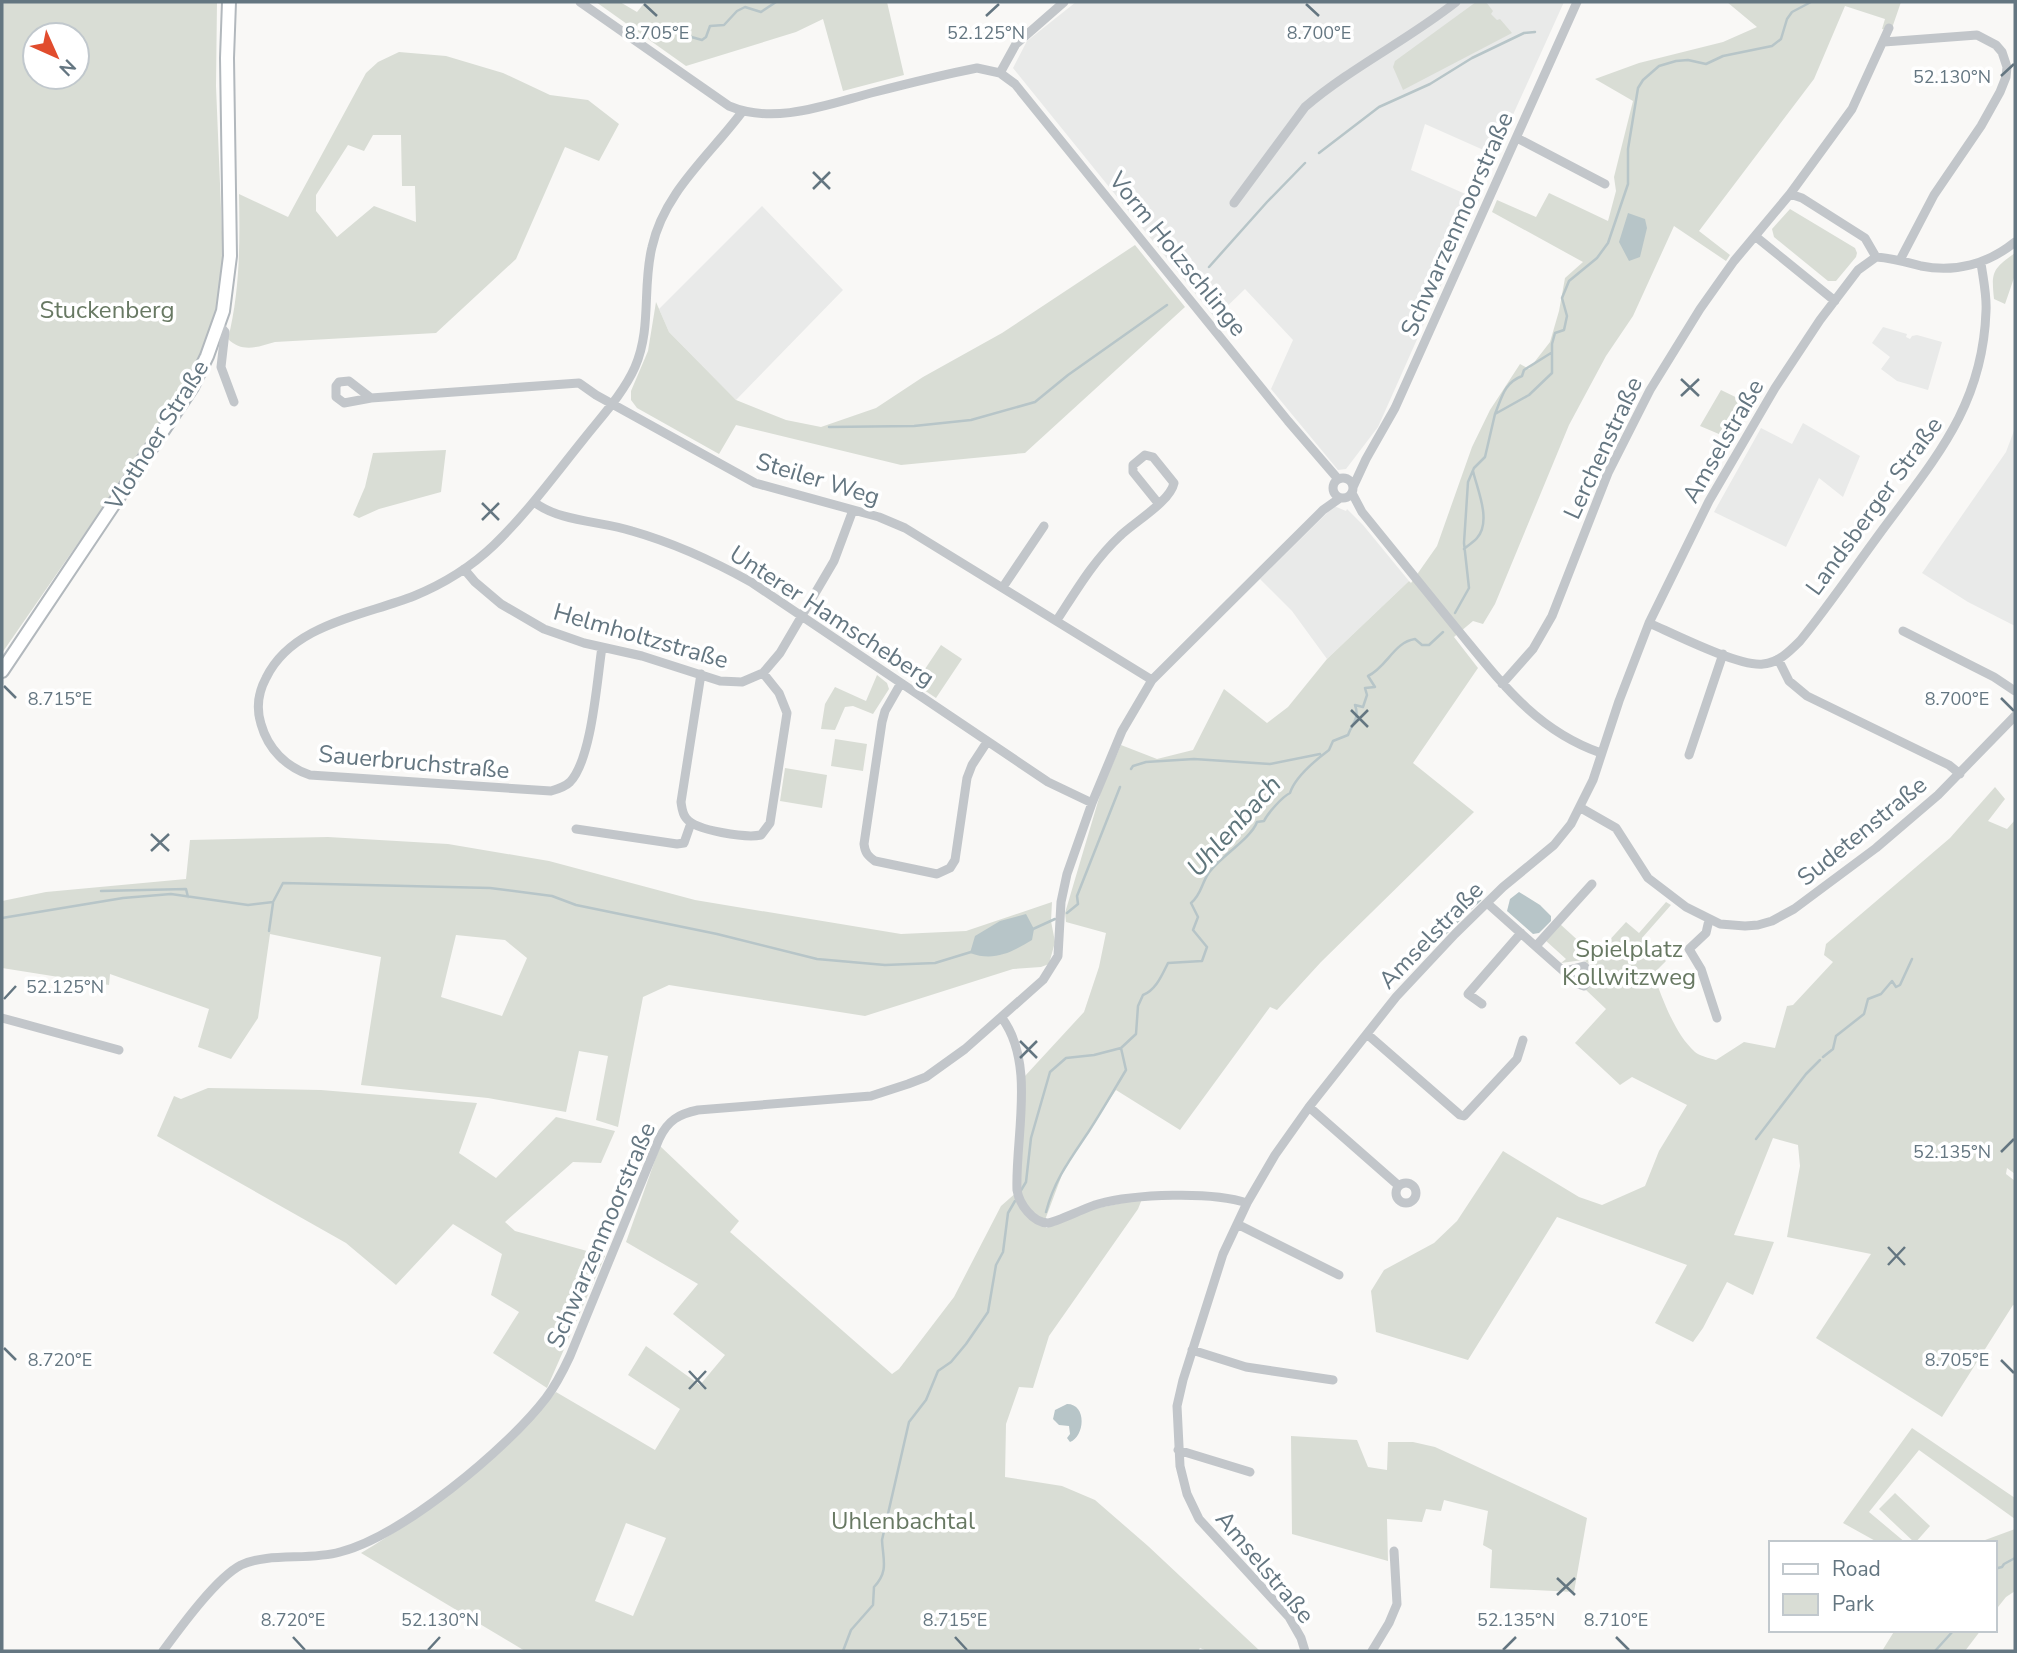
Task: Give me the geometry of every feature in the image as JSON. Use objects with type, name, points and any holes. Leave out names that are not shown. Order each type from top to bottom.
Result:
[{"type":"main road","name":"Vlothoer Straße","points":[[2,671],[192,387],[219,326],[228,285],[230,256],[227,58],[229,2]]},
{"type":"street","points":[[580,2],[729,106],[742,112],[767,114],[810,109],[977,68],[1000,73],[1016,44],[1064,2]]},
{"type":"street","points":[[1234,203],[1305,107],[1456,2]]},
{"type":"street","name":"Schwarzenmoorstraße","points":[[163,1651],[218,1584],[239,1566],[258,1560],[328,1555],[370,1541],[398,1526],[467,1475],[534,1412],[555,1385],[570,1356],[659,1139],[675,1117],[698,1110],[859,1097],[894,1089],[926,1077],[944,1065],[1044,980],[1056,961],[1060,947],[1061,902],[1067,874],[1092,803],[1122,731],[1152,680],[1323,510],[1366,459],[1395,408],[1577,2]]},
{"type":"street","name":"Lerchenstraße","points":[[1502,684],[1533,649],[1552,616],[1608,473],[1650,390],[1700,309],[1852,109],[1889,28]]},
{"type":"street","points":[[1884,42],[1977,35],[1996,45],[2002,52],[2007,67],[2006,78],[1981,126],[1934,195],[1900,260]]},
{"type":"street","name":"Vorm Holzschlinge","points":[[1000,73],[1010,78],[1029,99],[1502,684],[1541,722],[1569,740],[1601,753]]},
{"type":"street","name":"Sauerbruchstraße","points":[[602,647],[584,752],[571,781],[551,791],[324,777],[301,772],[280,757],[268,744],[258,714],[261,687],[270,668],[282,654],[316,631],[412,596],[464,569],[497,542],[534,502],[612,403],[635,368],[648,307],[651,250],[661,219],[679,188],[742,112]]},
{"type":"street","points":[[1517,138],[1605,184]]},
{"type":"street","points":[[1790,194],[1802,198],[1865,238],[1876,257],[1942,269],[1958,268],[1981,263],[2015,242]]},
{"type":"street","points":[[1755,236],[1835,301]]},
{"type":"street","name":"Amselstraße","points":[[1305,1651],[1289,1617],[1199,1519],[1187,1494],[1178,1450],[1177,1406],[1209,1294],[1237,1224],[1275,1155],[1309,1107],[1423,967],[1487,903],[1554,845],[1572,824],[1593,780],[1649,623],[1734,457],[1790,365],[1857,270],[1876,257]]},
{"type":"street","name":"Landsberger Straße","points":[[1778,659],[1800,641],[1811,627],[1920,479],[1961,417],[1978,365],[1985,328],[1986,309],[1981,263]]},
{"type":"street","points":[[219,326],[225,332],[221,366],[234,402]]},
{"type":"street","name":"Steiler Weg","points":[[371,398],[579,383],[755,483],[879,517],[905,528],[1152,680]]},
{"type":"street","points":[[1057,620],[1086,575],[1120,536],[1173,492],[1174,483],[1153,457],[1145,454],[1133,465],[1133,472],[1158,503]]},
{"type":"street","name":"Unterer Hamscheberg","points":[[534,502],[544,510],[628,529],[671,543],[751,582],[1048,782],[1092,803]]},
{"type":"street","points":[[701,674],[681,802],[682,811],[691,823],[700,827],[750,837],[761,835],[770,823],[787,713],[779,693],[763,673],[780,653],[834,561],[853,510]]},
{"type":"street","points":[[1003,587],[1044,526]]},
{"type":"street","name":"Helmholtzstraße","points":[[464,569],[486,593],[525,619],[560,635],[731,683],[754,679],[763,673]]},
{"type":"street","points":[[1649,623],[1723,654],[1755,664],[1778,659],[1789,681],[1801,693],[1949,765],[1960,774]]},
{"type":"street","points":[[1903,631],[1994,677],[2015,691]]},
{"type":"street","points":[[1689,755],[1723,654]]},
{"type":"street","points":[[901,683],[881,722],[864,844],[869,857],[875,861],[937,874],[950,868],[955,860],[967,778],[987,742]]},
{"type":"street","name":"Sudetenstraße","points":[[1581,808],[1616,828],[1653,883],[1709,920],[1730,926],[1765,923],[1783,916],[1876,848],[1960,774],[2015,716]]},
{"type":"street","points":[[576,828],[677,844],[684,843],[687,839],[691,823]]},
{"type":"street","points":[[1536,946],[1592,884]]},
{"type":"street","points":[[1487,903],[1565,971]]},
{"type":"street","points":[[1709,920],[1706,933],[1689,949],[1701,969],[1717,1018]]},
{"type":"street","points":[[1482,1004],[1468,994],[1521,933]]},
{"type":"street","points":[[2,1018],[118,1050]]},
{"type":"street","points":[[1002,1018],[1014,1043],[1021,1087],[1017,1190],[1022,1203],[1034,1217],[1053,1222],[1077,1210],[1102,1203],[1156,1196],[1212,1196],[1247,1203]]},
{"type":"street","points":[[1367,1034],[1464,1116],[1517,1059],[1523,1040]]},
{"type":"street","points":[[1309,1107],[1399,1186]]},
{"type":"street","points":[[1237,1224],[1339,1275]]},
{"type":"street","points":[[1192,1350],[1246,1367],[1333,1380]]},
{"type":"street","points":[[1178,1450],[1250,1472]]},
{"type":"street","points":[[1372,1651],[1395,1613],[1397,1604],[1394,1551]]},
{"type":"shaded area","points":[[1076,2],[1564,2],[1502,139],[1497,156],[1425,124],[1411,170],[1479,200],[1378,427],[1346,469],[1338,470],[1271,389],[1293,340],[1245,289],[1215,318],[1013,68],[1027,41]]},
{"type":"shaded area","points":[[762,206],[843,290],[736,400],[669,332],[659,309]]},
{"type":"shaded area","points":[[1628,213],[1645,219],[1647,228],[1640,257],[1629,261],[1619,242]]},
{"type":"shaded area","points":[[1883,327],[1907,334],[1906,337],[1910,339],[1917,335],[1942,342],[1928,390],[1897,381],[1881,369],[1890,357],[1872,343]]},
{"type":"shaded area","points":[[1803,423],[1860,456],[1843,497],[1819,478],[1786,547],[1714,512],[1761,428],[1792,444]]},
{"type":"shaded area","points":[[2015,428],[2015,626],[1968,602],[1922,573],[2006,452]]},
{"type":"shaded area","points":[[1334,506],[1346,511],[1347,509],[1363,525],[1409,581],[1327,659],[1292,611],[1260,579]]},
{"type":"shaded area","points":[[1519,892],[1540,905],[1551,916],[1551,921],[1539,933],[1533,934],[1507,911],[1510,899]]},
{"type":"shaded area","points":[[1026,914],[1034,929],[1032,940],[1010,952],[995,956],[970,953],[975,936],[1000,921]]},
{"type":"shaded area","points":[[1067,1404],[1078,1409],[1082,1421],[1079,1434],[1070,1442],[1067,1438],[1070,1434],[1069,1426],[1059,1425],[1053,1419],[1055,1410]]},
{"type":"green space","name":"Stuckenberg","points":[[2,2],[217,2],[216,86],[223,257],[220,296],[211,330],[186,387],[2,653]]},
{"type":"green space","points":[[596,2],[620,2],[637,12],[645,2],[887,2],[904,75],[843,91],[823,19],[796,32],[686,66]]},
{"type":"green space","points":[[1476,2],[1486,2],[1493,11],[1491,14],[1497,20],[1500,19],[1512,33],[1403,90],[1393,67],[1395,61]]},
{"type":"green space","name":"Uhlenbachtal","points":[[1727,2],[1901,2],[1891,31],[1882,29],[1885,19],[1845,6],[1814,79],[1699,231],[1730,255],[1726,261],[1674,226],[1633,316],[1606,356],[1569,425],[1495,604],[1483,624],[1473,621],[1454,637],[1478,668],[1413,763],[1474,812],[1321,962],[1277,1010],[1270,1007],[1180,1130],[1116,1090],[1066,1164],[1045,1220],[1046,1228],[1079,1212],[1142,1199],[1138,1209],[1049,1336],[1033,1388],[1019,1387],[1006,1424],[1005,1477],[1062,1486],[1095,1500],[1260,1651],[1207,1651],[1200,1648],[1198,1651],[525,1651],[361,1553],[466,1481],[513,1439],[556,1392],[655,1450],[680,1409],[628,1375],[646,1346],[700,1385],[725,1355],[673,1314],[698,1284],[626,1242],[660,1146],[739,1221],[730,1232],[892,1374],[899,1369],[954,1297],[1001,1206],[1019,1190],[1025,1076],[1084,1012],[1099,967],[1106,933],[1066,922],[1065,913],[1102,788],[1121,745],[1157,759],[1193,750],[1224,689],[1267,723],[1288,707],[1327,659],[1409,581],[1411,583],[1437,546],[1472,447],[1490,410],[1520,364],[1529,369],[1550,342],[1565,278],[1583,262],[1492,212],[1497,200],[1536,217],[1549,193],[1608,221],[1616,191],[1614,177],[1633,101],[1595,79],[1639,63],[1723,42],[1757,27]],"holes":[[[626,1523],[666,1538],[633,1616],[595,1601]]]},
{"type":"green space","points":[[399,52],[446,56],[503,73],[550,95],[588,100],[619,124],[599,161],[565,147],[516,259],[436,333],[275,342],[250,348],[233,343],[228,339],[237,285],[239,194],[288,217],[366,73],[378,62]],"holes":[[[373,135],[401,135],[402,186],[415,186],[416,222],[374,206],[337,237],[316,211],[316,195],[348,145],[364,151]]]},
{"type":"green space","points":[[1790,209],[1855,248],[1856,257],[1836,281],[1828,281],[1774,237],[1772,229]]},
{"type":"green space","points":[[1135,245],[1185,307],[1025,453],[901,465],[736,425],[719,454],[637,408],[631,400],[631,391],[648,351],[656,302],[669,332],[736,400],[786,420],[821,427],[876,408],[923,377],[1002,333]]},
{"type":"green space","points":[[2015,253],[2015,275],[2005,304],[1994,299],[1994,276],[1998,267]]},
{"type":"green space","points":[[1721,390],[1754,406],[1733,440],[1700,426]]},
{"type":"green space","points":[[446,450],[441,492],[379,509],[359,518],[353,515],[365,487],[373,453]]},
{"type":"green space","points":[[941,645],[962,659],[936,698],[915,684]]},
{"type":"green space","points":[[877,675],[887,683],[889,689],[873,714],[853,706],[845,707],[835,730],[821,729],[825,704],[835,687],[866,701]]},
{"type":"green space","points":[[835,739],[867,744],[863,771],[831,766]]},
{"type":"green space","points":[[785,768],[827,775],[822,808],[780,801]]},
{"type":"green space","name":"Spielplatz Kollwitzweg","points":[[1995,787],[2005,799],[1988,821],[2007,829],[2015,820],[2015,1174],[2007,1168],[2006,1174],[2015,1181],[2015,1306],[2013,1305],[1942,1417],[1816,1338],[1871,1254],[1787,1237],[1800,1166],[1798,1145],[1773,1138],[1734,1235],[1774,1242],[1753,1295],[1727,1282],[1693,1342],[1655,1323],[1687,1265],[1557,1217],[1468,1360],[1376,1332],[1371,1291],[1384,1270],[1434,1243],[1457,1221],[1503,1151],[1579,1197],[1602,1205],[1645,1186],[1659,1151],[1687,1105],[1632,1077],[1620,1085],[1575,1043],[1606,1009],[1586,990],[1595,978],[1593,966],[1583,960],[1561,963],[1566,959],[1545,940],[1560,924],[1595,956],[1626,922],[1639,933],[1666,902],[1671,905],[1642,938],[1666,961],[1653,974],[1681,1035],[1697,1053],[1716,1060],[1744,1042],[1775,1048],[1787,1006],[1793,1005],[1833,962],[1824,955],[1826,944],[1950,838]]},
{"type":"green space","points":[[328,837],[448,844],[549,861],[695,900],[901,934],[966,931],[1052,902],[1051,921],[1055,942],[1049,964],[1013,969],[865,1016],[669,985],[643,997],[618,1127],[596,1120],[608,1056],[579,1051],[566,1112],[488,1098],[361,1085],[381,957],[270,934],[258,1018],[231,1059],[198,1047],[209,1009],[110,974],[109,985],[2,968],[2,901],[46,892],[186,879],[190,840]],"holes":[[[456,935],[505,940],[527,958],[502,1016],[441,997]]]},
{"type":"green space","points":[[208,1088],[321,1090],[477,1103],[459,1153],[496,1178],[556,1117],[615,1131],[601,1163],[573,1162],[505,1222],[515,1231],[605,1256],[547,1388],[493,1353],[519,1312],[491,1295],[502,1254],[453,1224],[396,1285],[346,1243],[157,1136],[174,1096],[181,1099]]},
{"type":"green space","points":[[1912,1428],[2015,1498],[2015,1519],[1919,1450],[1869,1512],[1904,1541],[1875,1541],[1843,1523]]},
{"type":"green space","points":[[1291,1436],[1357,1440],[1368,1467],[1387,1470],[1388,1442],[1413,1442],[1435,1447],[1587,1518],[1574,1592],[1490,1588],[1492,1550],[1483,1545],[1488,1511],[1444,1500],[1441,1511],[1426,1509],[1422,1522],[1387,1519],[1388,1561],[1292,1534]]},
{"type":"green space","points":[[1895,1493],[1930,1526],[1917,1541],[1913,1541],[1879,1509]]},
{"type":"green space","points":[[2015,1529],[2015,1591],[1996,1610],[1996,1541],[1982,1541]]},
{"type":"green space","points":[[1894,1632],[1979,1632],[1965,1651],[1882,1651]]},
{"type":"waterway","points":[[651,31],[665,37],[674,32],[702,40],[710,26],[724,25],[737,11],[745,7],[761,12],[776,2]]},
{"type":"waterway","name":"Uhlenbach","points":[[1455,613],[1469,588],[1464,543],[1468,482],[1474,468],[1485,457],[1495,414],[1529,395],[1552,373],[1552,344],[1555,333],[1564,330],[1567,316],[1562,298],[1569,281],[1597,258],[1608,243],[1628,184],[1628,149],[1638,88],[1659,66],[1688,60],[1706,64],[1723,56],[1772,46],[1781,39],[1792,12],[1811,2]]},
{"type":"waterway","points":[[1319,153],[1379,107],[1430,84],[1472,58],[1524,33],[1535,32]]},
{"type":"waterway","points":[[1209,267],[1305,163]]},
{"type":"waterway","points":[[829,427],[914,426],[971,420],[1035,402],[1068,375],[1167,305]]},
{"type":"waterway","name":"Uhlenbach","points":[[1495,414],[1504,391],[1511,382],[1551,353]]},
{"type":"waterway","points":[[1464,549],[1477,538],[1483,523],[1482,505],[1473,471]]},
{"type":"waterway","name":"Uhlenbach","points":[[1020,1192],[1026,1182],[1031,1138],[1050,1072],[1066,1058],[1121,1048],[1136,1034],[1138,1006],[1143,995],[1155,986],[1168,963],[1202,961],[1207,947],[1193,930],[1198,917],[1191,903],[1208,874],[1248,835],[1257,822],[1264,821],[1290,793],[1301,775],[1329,750],[1333,741],[1348,735],[1356,717],[1355,705],[1363,707],[1367,695],[1365,688],[1375,687],[1368,676],[1401,645],[1415,639],[1422,645],[1429,645],[1443,632]]},
{"type":"waterway","points":[[1131,769],[1146,762],[1194,759],[1270,764],[1320,754]]},
{"type":"waterway","points":[[1067,913],[1078,904],[1077,896],[1120,787]]},
{"type":"waterway","points":[[2,918],[123,898],[171,894],[248,905],[273,902],[283,883],[490,888],[552,896],[576,905],[717,934],[817,959],[885,965],[935,963],[971,952]]},
{"type":"waterway","points":[[101,891],[186,889],[188,897]]},
{"type":"waterway","points":[[1470,909],[1480,900]]},
{"type":"waterway","points":[[269,931],[273,903]]},
{"type":"waterway","points":[[1451,927],[1463,916]]},
{"type":"waterway","points":[[1033,929],[1055,919]]},
{"type":"waterway","points":[[1434,943],[1448,931]]},
{"type":"waterway","points":[[1823,1057],[1833,1049],[1836,1036],[1864,1014],[1868,999],[1881,994],[1892,981],[1896,987],[1900,985],[1912,959]]},
{"type":"waterway","points":[[1046,1212],[1064,1170],[1126,1070],[1121,1048]]},
{"type":"waterway","points":[[1756,1139],[1820,1060]]},
{"type":"waterway","name":"Uhlenbach","points":[[843,1651],[851,1630],[873,1605],[874,1587],[882,1576],[882,1540],[909,1422],[926,1400],[938,1371],[951,1362],[988,1312],[996,1265],[1003,1252],[1008,1213],[1015,1201]]},
{"type":"waterway","points":[[1996,1568],[2015,1558]]},
{"type":"waterway","points":[[1935,1651],[1952,1632]]}]
